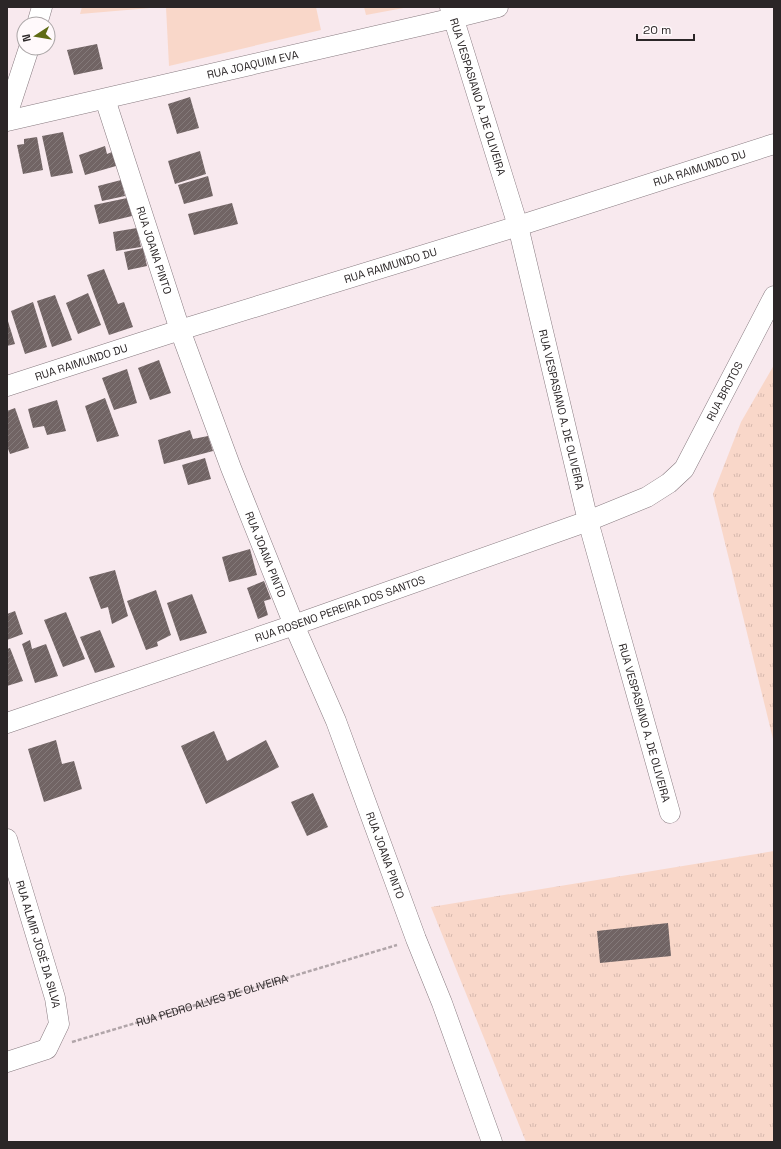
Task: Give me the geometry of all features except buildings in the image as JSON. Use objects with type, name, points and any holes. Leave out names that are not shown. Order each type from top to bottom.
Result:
[{"type":"street","name":"RUA JOAQUIM EVA","points":[[7,121],[105,99],[452,13],[498,7]]},
{"type":"street","name":"RUA VESPASIANO A. DE OLIVEIRA","points":[[452,13],[518,226],[588,521],[670,813]]},
{"type":"street","points":[[7,115],[26,56]]},
{"type":"street","name":"RUA JOANA PINTO","points":[[105,99],[180,330],[231,468],[294,625],[336,721],[416,939],[442,1003],[492,1142]]},
{"type":"street","name":"RUA RAIMUNDO DU","points":[[7,386],[180,330],[518,226],[774,144]]},
{"type":"street","name":"RUA BROTOS","points":[[669,483],[684,468],[774,296]]},
{"type":"street","name":"RUA ROSENO PEREIRA DOS SANTOS","points":[[7,723],[294,625],[588,521],[647,497],[669,483]]},
{"type":"street","name":"RUA ALMIR JOSÉ DA SILVA","points":[[7,839],[55,998],[59,1024],[47,1049]]},
{"type":"street","points":[[7,1062],[47,1049]]},
{"type":"path","name":"RUA PEDRO ALVES DE OLIVEIRA","points":[[47,1049],[416,939]]},
{"type":"green space","points":[[82,7],[162,7],[80,14]]},
{"type":"green space","points":[[166,7],[316,7],[321,30],[169,66]]},
{"type":"green space","points":[[364,7],[409,7],[366,15]]},
{"type":"green space","points":[[774,365],[774,743],[713,494],[741,422]]},
{"type":"green space","points":[[774,851],[774,1142],[526,1142],[431,907]]}]
